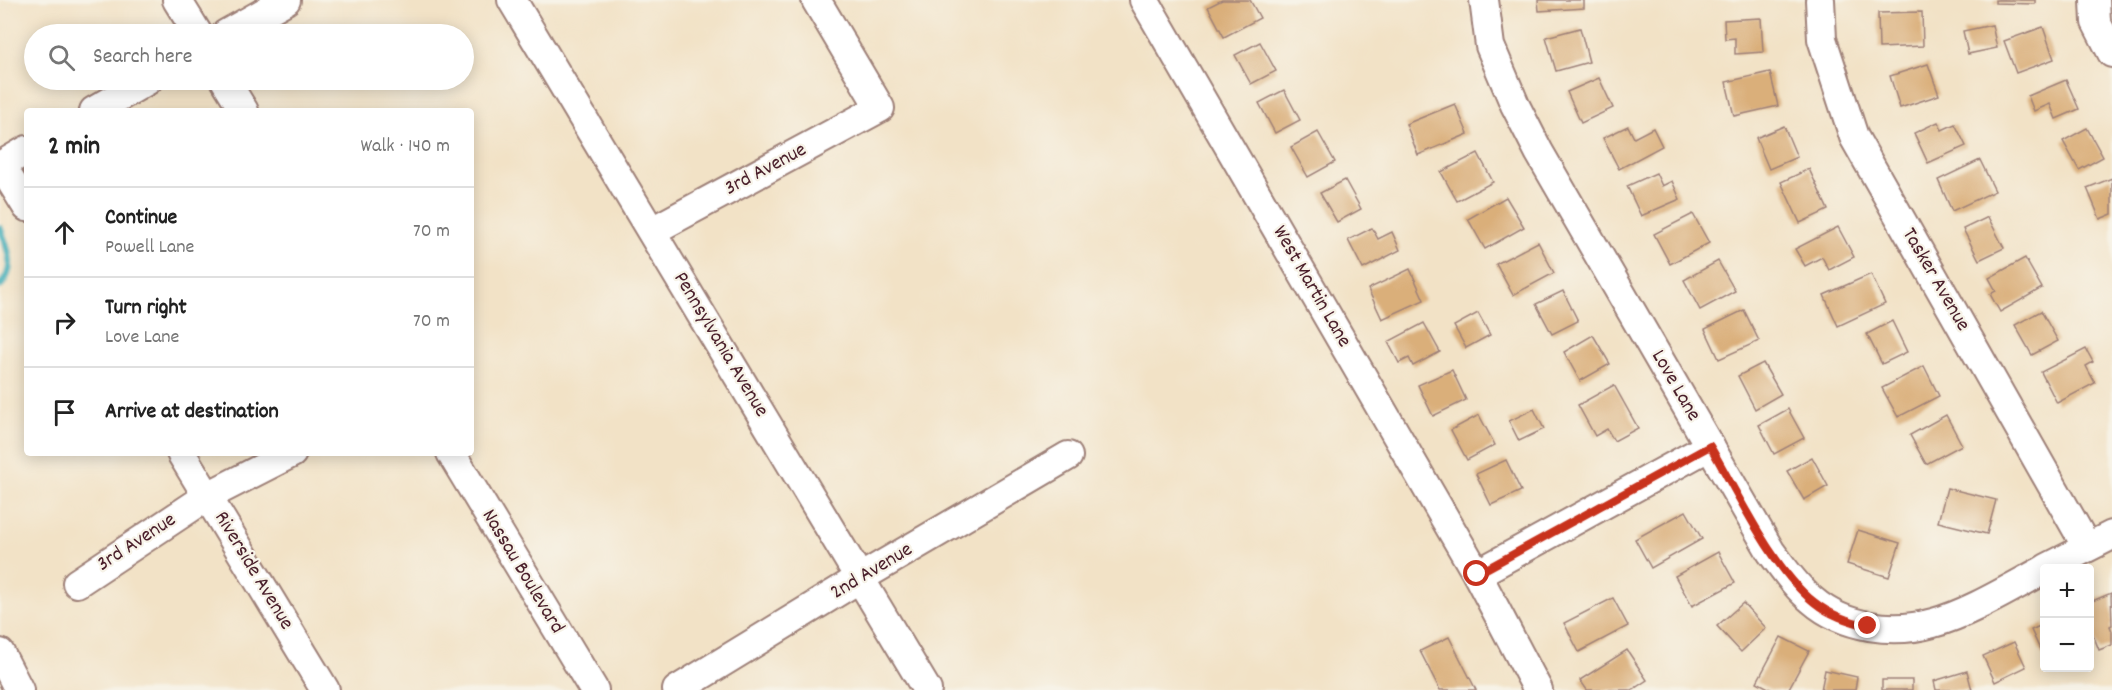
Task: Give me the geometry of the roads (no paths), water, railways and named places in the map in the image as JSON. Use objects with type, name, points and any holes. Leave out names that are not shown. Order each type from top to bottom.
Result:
[{"type":"street","points":[[177,0],[192,24]]},
{"type":"street","points":[[244,24],[286,0]]},
{"type":"street","name":"Pennsylvania Avenue","points":[[512,0],[927,690]]},
{"type":"street","name":"3rd Avenue","points":[[652,231],[880,108],[816,0]]},
{"type":"street","name":"West Martin Lane","points":[[1144,0],[1477,574],[1538,690]]},
{"type":"street","name":"Love Lane","points":[[1484,0],[1491,46],[1515,105],[1539,152],[1771,552],[1813,602],[1846,620],[1889,628],[1908,628],[1935,623],[1964,611],[2040,572]]},
{"type":"street","name":"Tasker Avenue","points":[[1820,0],[1822,39],[1854,136],[2087,547]]},
{"type":"street","points":[[2095,0],[2096,22],[2112,53]]},
{"type":"street","points":[[99,108],[131,90]]},
{"type":"street","points":[[231,90],[242,108]]},
{"type":"street","points":[[24,152],[1,165],[24,202]]},
{"type":"street","points":[[1477,574],[1710,446]]},
{"type":"street","name":"Riverside Avenue","points":[[183,456],[325,690]]},
{"type":"street","name":"3rd Avenue","points":[[78,582],[208,496],[286,456]]},
{"type":"street","name":"Nassau Boulevard","points":[[453,456],[594,690]]},
{"type":"street","name":"2nd Avenue","points":[[677,690],[860,578],[1068,456]]},
{"type":"street","name":"Love Lane","points":[[2055,564],[2112,535]]},
{"type":"street","points":[[0,653],[19,690]]},
{"type":"waterway","points":[[0,228],[10,265],[0,286]]}]
